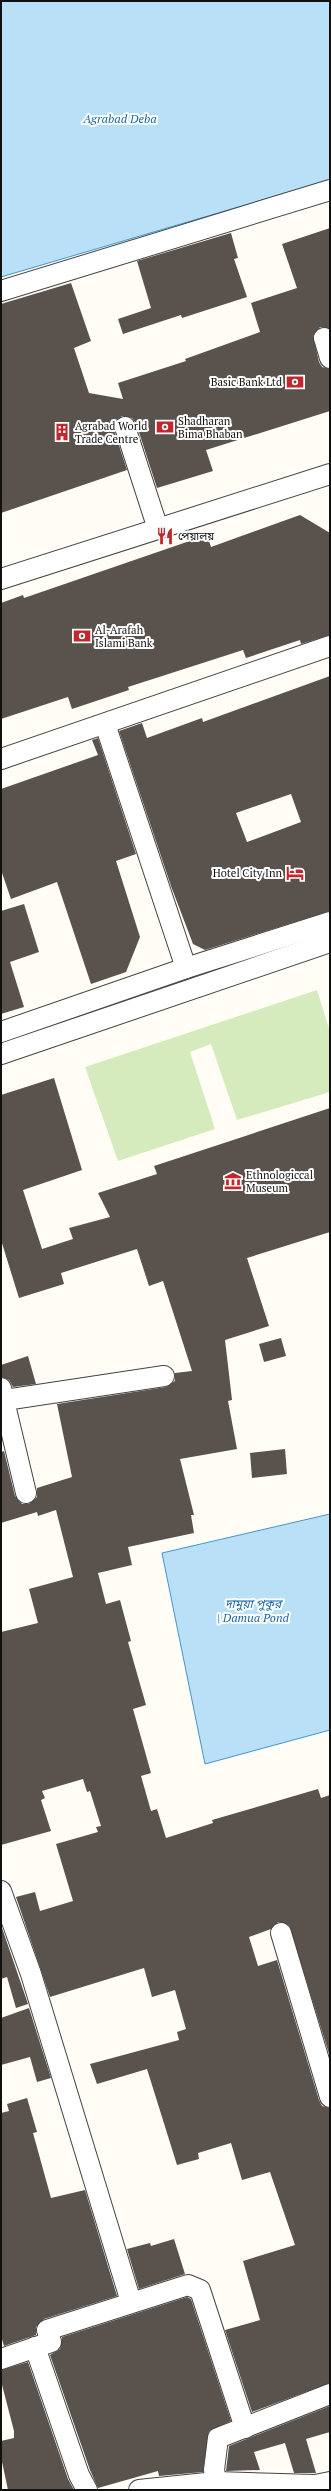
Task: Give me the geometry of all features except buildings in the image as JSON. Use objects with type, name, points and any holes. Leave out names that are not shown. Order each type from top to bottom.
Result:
[{"type":"street","points":[[1,291],[330,190]]},
{"type":"street","points":[[324,338],[330,358]]},
{"type":"street","points":[[125,427],[158,529]]},
{"type":"street","points":[[1,579],[330,474]]},
{"type":"street","points":[[1,759],[330,646]]},
{"type":"street","points":[[105,724],[186,968]]},
{"type":"street","points":[[1,1032],[186,968],[330,922]]},
{"type":"street","points":[[1,1054],[330,942]]},
{"type":"street","points":[[26,1493],[3,1394],[164,1376]]},
{"type":"street","points":[[1,1890],[31,1974],[131,2302]]},
{"type":"street","points":[[282,1933],[330,2097]]},
{"type":"street","points":[[1,2359],[51,2342],[47,2330],[188,2285],[200,2290],[245,2428]]},
{"type":"street","points":[[35,2347],[79,2475],[87,2490]]},
{"type":"street","points":[[217,2486],[214,2470],[218,2438],[330,2394]]},
{"type":"street","points":[[138,2490],[217,2486],[315,2486],[330,2482]]},
{"type":"green space","points":[[317,990],[330,1032],[330,1092],[237,1120],[211,1044],[190,1052],[215,1129],[118,1161],[85,1067]]},
{"type":"water","name":"Agrabad Deba","points":[[1,1],[330,1],[330,180],[1,277]]},
{"type":"water","name":"দামুয়া পুকুর | Damua Pond","points":[[330,1514],[330,1730],[205,1764],[162,1553]]},
{"type":"place","name":"Basic Bank Ltd","points":[[295,382]]},
{"type":"place","name":"Shadharan Bima Bhaban","points":[[165,427]]},
{"type":"place","name":"Agrabad World Trade Centre","points":[[62,432]]},
{"type":"place","name":"পেয়ালয়","points":[[165,536]]},
{"type":"place","name":"Al-Arafah Islami Bank","points":[[82,636]]},
{"type":"place","name":"Hotel City Inn","points":[[295,873]]},
{"type":"place","name":"Ethnologiccal Museum","points":[[233,1181]]}]
